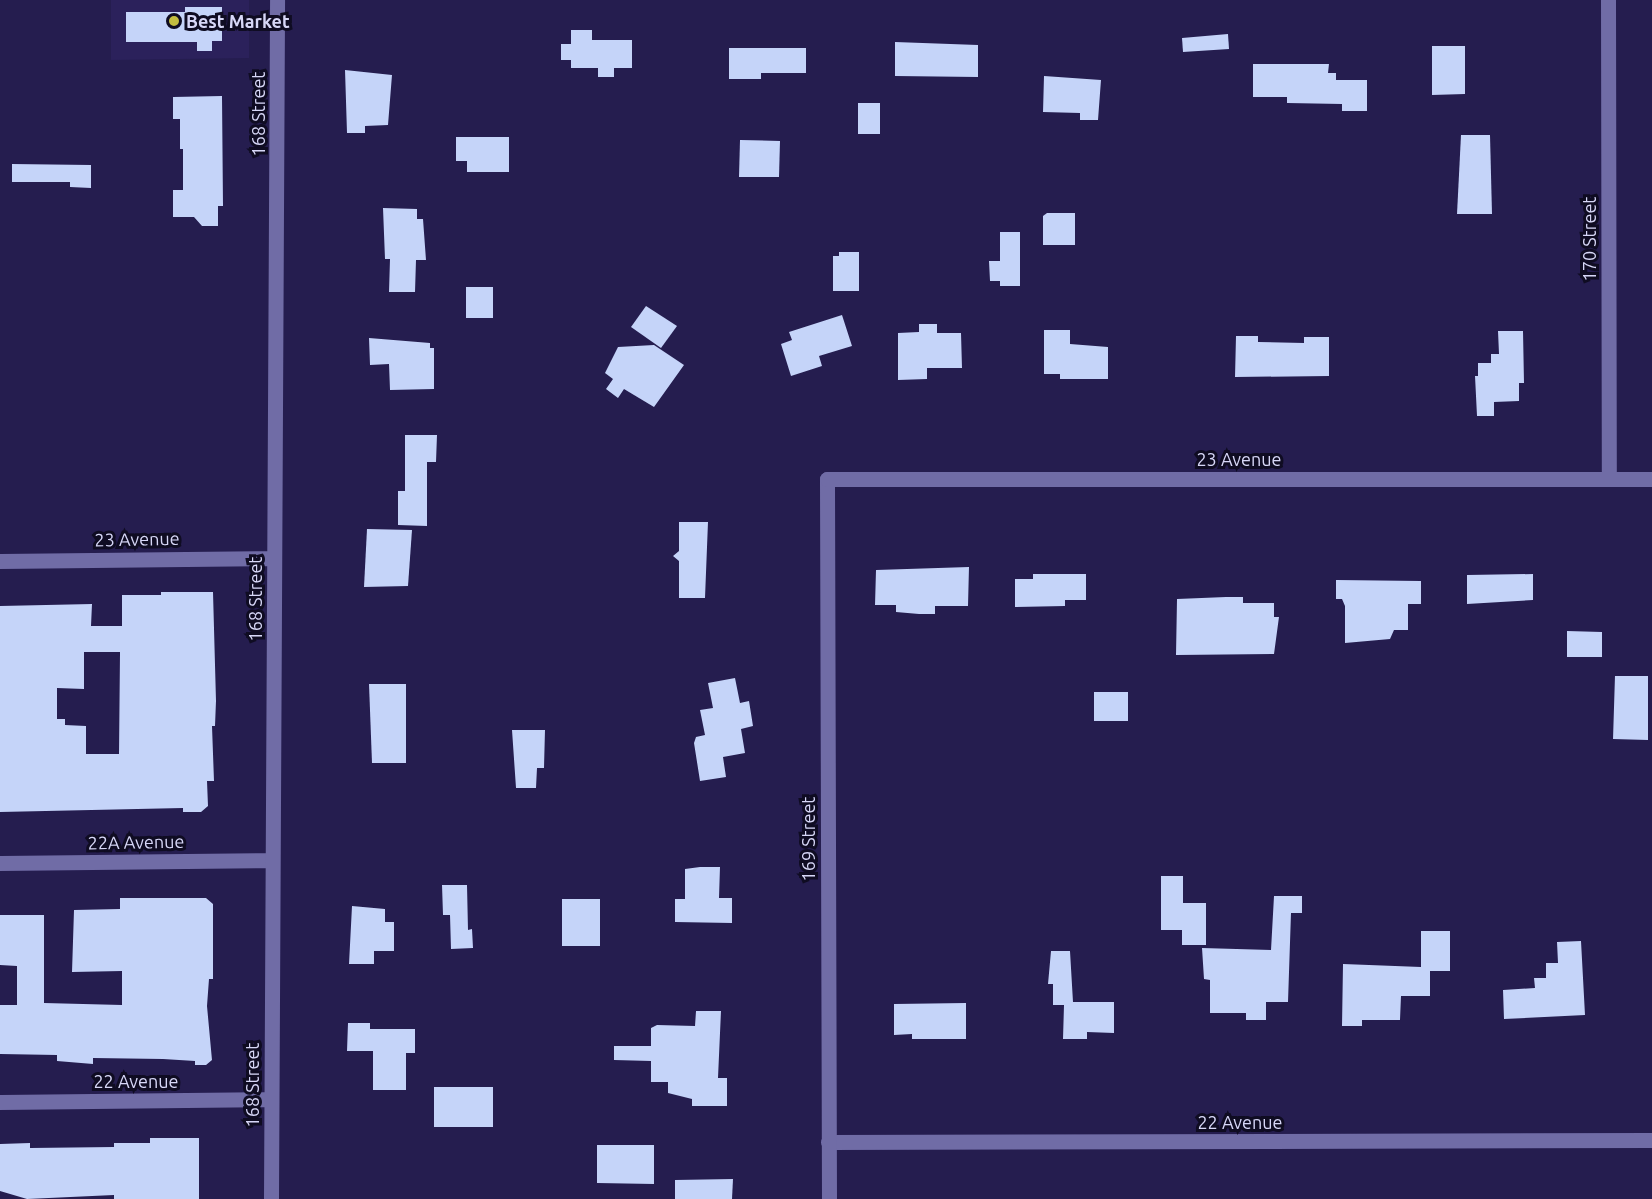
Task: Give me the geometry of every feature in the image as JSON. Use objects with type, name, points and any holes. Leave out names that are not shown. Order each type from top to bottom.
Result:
[{"type":"street","name":"168 Street","points":[[271,1199],[277,0]]},
{"type":"street","name":"170 Street","points":[[1608,0],[1609,479]]},
{"type":"street","name":"23 Avenue","points":[[827,479],[1652,479]]},
{"type":"street","name":"169 Street","points":[[827,479],[829,1199]]},
{"type":"street","name":"23 Avenue","points":[[0,561],[274,558]]},
{"type":"street","name":"22A Avenue","points":[[0,863],[272,860]]},
{"type":"street","name":"22 Avenue","points":[[0,1102],[271,1099]]},
{"type":"street","name":"22 Avenue","points":[[828,1142],[1652,1140]]},
{"type":"shaded area","points":[[111,0],[249,0],[249,58],[111,60]]},
{"type":"building","name":"Best Market","points":[[185,7],[222,7],[222,41],[212,41],[212,51],[197,51],[197,42],[126,42],[126,12],[185,12]]},
{"type":"building","points":[[571,30],[592,30],[592,40],[632,40],[632,68],[614,68],[614,77],[598,77],[598,68],[571,68],[571,60],[561,60],[561,44],[571,44]]},
{"type":"building","points":[[1228,34],[1229,49],[1183,52],[1182,38]]},
{"type":"building","points":[[895,42],[978,45],[978,77],[895,76]]},
{"type":"building","points":[[1432,46],[1465,46],[1465,94],[1432,95]]},
{"type":"building","points":[[729,48],[806,48],[806,73],[761,73],[761,79],[729,79]]},
{"type":"building","points":[[1253,64],[1329,64],[1328,73],[1336,73],[1336,80],[1367,80],[1367,111],[1342,111],[1342,104],[1287,103],[1287,97],[1253,97]]},
{"type":"building","points":[[345,70],[392,75],[388,125],[365,126],[365,133],[347,133]]},
{"type":"building","points":[[1044,76],[1101,80],[1098,120],[1080,120],[1080,113],[1043,112]]},
{"type":"building","points":[[222,96],[223,206],[218,206],[218,226],[202,226],[194,217],[173,217],[173,190],[183,190],[183,149],[180,149],[180,119],[173,119],[173,97]]},
{"type":"building","points":[[858,103],[880,103],[880,134],[858,134]]},
{"type":"building","points":[[1461,135],[1490,135],[1492,214],[1457,214]]},
{"type":"building","points":[[456,137],[509,137],[509,172],[467,172],[467,161],[456,161]]},
{"type":"building","points":[[740,140],[780,141],[779,177],[739,177]]},
{"type":"building","points":[[12,164],[91,165],[91,188],[70,187],[70,182],[12,182]]},
{"type":"building","points":[[383,208],[417,209],[417,219],[423,219],[426,260],[416,260],[415,292],[389,292],[390,259],[385,259]]},
{"type":"building","points":[[1047,213],[1075,213],[1075,245],[1043,245],[1043,216]]},
{"type":"building","points":[[1000,232],[1020,232],[1020,286],[1000,286],[1000,281],[990,281],[989,261],[1000,261]]},
{"type":"building","points":[[839,252],[859,252],[859,291],[833,291],[833,256],[839,256]]},
{"type":"building","points":[[466,287],[493,287],[493,318],[466,318]]},
{"type":"building","points":[[646,306],[677,326],[661,348],[631,327]]},
{"type":"building","points":[[842,315],[852,346],[819,356],[822,366],[791,376],[781,344],[792,340],[789,332]]},
{"type":"building","points":[[919,324],[937,324],[937,333],[961,333],[962,368],[927,368],[927,379],[898,380],[898,333],[919,332]]},
{"type":"building","points":[[1044,330],[1070,330],[1070,344],[1108,347],[1108,379],[1060,379],[1060,374],[1044,374]]},
{"type":"building","points":[[1498,331],[1523,331],[1524,383],[1519,383],[1519,401],[1494,402],[1494,416],[1477,416],[1475,376],[1478,376],[1478,363],[1491,363],[1491,354],[1499,354]]},
{"type":"building","points":[[1236,336],[1258,336],[1258,342],[1304,343],[1304,337],[1329,337],[1329,376],[1235,377]]},
{"type":"building","points":[[369,338],[430,343],[430,348],[434,348],[434,389],[390,390],[389,364],[370,365]]},
{"type":"building","points":[[654,345],[684,365],[654,407],[624,389],[618,398],[606,389],[613,379],[605,373],[618,347]]},
{"type":"building","points":[[405,435],[437,435],[436,462],[427,462],[427,526],[398,525],[398,491],[405,491]]},
{"type":"building","points":[[679,522],[708,522],[705,598],[679,598],[679,561],[673,556],[679,551]]},
{"type":"building","points":[[367,529],[412,530],[408,586],[364,587]]},
{"type":"building","points":[[969,567],[968,606],[935,606],[935,614],[919,614],[896,612],[896,605],[875,605],[876,570]]},
{"type":"building","points":[[1033,574],[1086,574],[1086,600],[1065,600],[1065,606],[1015,607],[1015,579],[1033,579]]},
{"type":"building","points":[[1533,574],[1533,600],[1467,604],[1467,575]]},
{"type":"building","points":[[1336,580],[1421,581],[1421,604],[1408,604],[1408,630],[1394,630],[1390,639],[1345,643],[1345,606],[1342,599],[1336,599]]},
{"type":"building","points":[[161,592],[213,592],[216,701],[215,726],[212,726],[214,781],[207,781],[208,806],[201,812],[183,812],[183,808],[0,812],[0,606],[92,604],[91,626],[122,626],[122,595],[161,595]],"holes":[[[84,652],[120,652],[119,754],[86,754],[86,726],[65,725],[65,719],[57,719],[57,688],[84,689]]]},
{"type":"building","points":[[1243,597],[1243,603],[1274,603],[1274,617],[1279,617],[1274,654],[1176,655],[1177,599]]},
{"type":"building","points":[[1567,631],[1602,632],[1602,657],[1567,657]]},
{"type":"building","points":[[1615,676],[1648,676],[1648,740],[1613,739]]},
{"type":"building","points":[[735,678],[740,703],[749,701],[753,726],[741,729],[745,753],[723,757],[726,777],[700,781],[694,743],[696,737],[705,735],[700,710],[713,708],[708,683]]},
{"type":"building","points":[[369,684],[406,684],[406,763],[372,763]]},
{"type":"building","points":[[1094,692],[1128,692],[1128,721],[1094,721]]},
{"type":"building","points":[[512,730],[545,730],[544,768],[537,768],[536,788],[516,788]]},
{"type":"building","points":[[720,867],[719,898],[732,898],[732,923],[675,922],[675,899],[685,899],[685,869]]},
{"type":"building","points":[[1161,876],[1183,876],[1183,903],[1206,903],[1206,945],[1182,945],[1182,930],[1161,930]]},
{"type":"building","points":[[442,885],[467,885],[468,930],[472,929],[473,948],[451,949],[450,915],[443,915]]},
{"type":"building","points":[[1274,896],[1302,896],[1302,913],[1291,913],[1288,1002],[1266,1002],[1266,1020],[1246,1020],[1246,1013],[1210,1013],[1210,980],[1204,979],[1202,948],[1271,950]]},
{"type":"building","points":[[120,898],[206,898],[213,904],[213,979],[209,979],[207,1006],[212,1060],[206,1065],[195,1065],[195,1061],[93,1058],[93,1064],[57,1061],[57,1055],[0,1054],[0,1005],[17,1005],[17,966],[0,965],[0,915],[44,915],[44,1003],[122,1005],[122,971],[72,972],[74,910],[120,909]]},
{"type":"building","points":[[562,899],[600,899],[600,946],[562,946]]},
{"type":"building","points":[[352,906],[385,909],[385,922],[394,922],[394,951],[374,951],[374,964],[349,964]]},
{"type":"building","points":[[1421,931],[1450,931],[1450,971],[1430,971],[1430,996],[1401,996],[1400,1020],[1362,1020],[1362,1026],[1342,1026],[1343,964],[1421,967]]},
{"type":"building","points":[[1581,941],[1585,1015],[1504,1019],[1503,990],[1535,988],[1534,978],[1546,978],[1546,963],[1558,963],[1557,942]]},
{"type":"building","points":[[1051,951],[1070,951],[1073,1002],[1114,1002],[1114,1033],[1087,1032],[1087,1039],[1063,1039],[1064,1005],[1053,1005],[1053,984],[1048,984]]},
{"type":"building","points":[[966,1003],[966,1039],[912,1039],[912,1034],[894,1035],[894,1004]]},
{"type":"building","points":[[696,1011],[721,1011],[718,1078],[727,1078],[727,1106],[692,1106],[692,1099],[668,1093],[668,1082],[651,1082],[651,1061],[614,1060],[614,1046],[651,1046],[651,1028],[657,1025],[695,1026]]},
{"type":"building","points":[[348,1023],[370,1023],[370,1029],[415,1029],[415,1053],[406,1053],[406,1090],[373,1090],[373,1051],[347,1051]]},
{"type":"building","points":[[434,1087],[493,1087],[493,1127],[434,1127]]},
{"type":"building","points":[[150,1138],[199,1138],[199,1199],[114,1199],[114,1195],[27,1199],[0,1191],[0,1144],[30,1143],[30,1148],[114,1147],[114,1143],[150,1143]]},
{"type":"building","points":[[597,1145],[654,1145],[654,1184],[597,1183]]},
{"type":"building","points":[[733,1179],[732,1199],[675,1199],[675,1180]]},
{"type":"place","name":"Best Market","points":[[174,21]]}]
